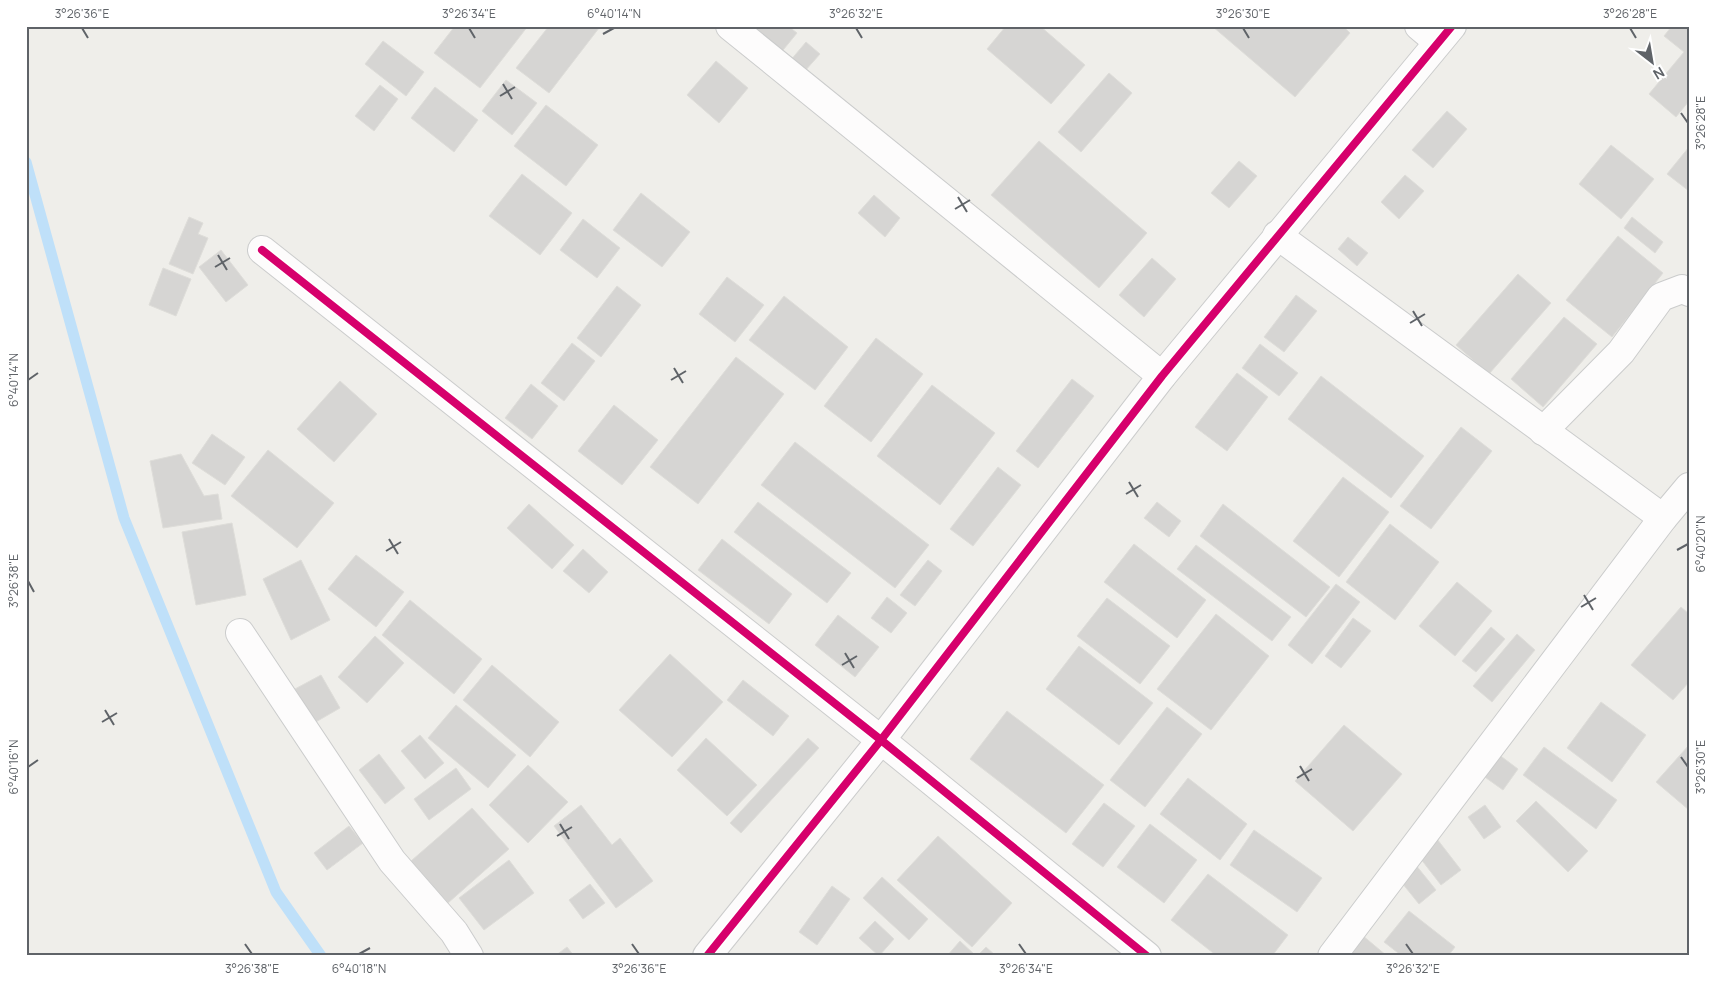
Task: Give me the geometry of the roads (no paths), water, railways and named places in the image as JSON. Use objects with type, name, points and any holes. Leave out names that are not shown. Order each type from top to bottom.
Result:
[{"type":"street","points":[[730,26],[1162,376]]},
{"type":"street","points":[[708,956],[881,740],[1162,376],[1277,235],[1437,32]]},
{"type":"street","points":[[1277,235],[1663,518]]},
{"type":"street","points":[[262,250],[881,740],[1147,956]]},
{"type":"street","points":[[1544,431],[1621,352],[1661,297],[1682,289],[1689,292]]},
{"type":"street","points":[[1332,956],[1663,518],[1689,487]]},
{"type":"street","points":[[240,634],[392,862],[454,932],[469,956]]},
{"type":"waterway","points":[[26,162],[124,518],[276,892],[321,956]]}]
